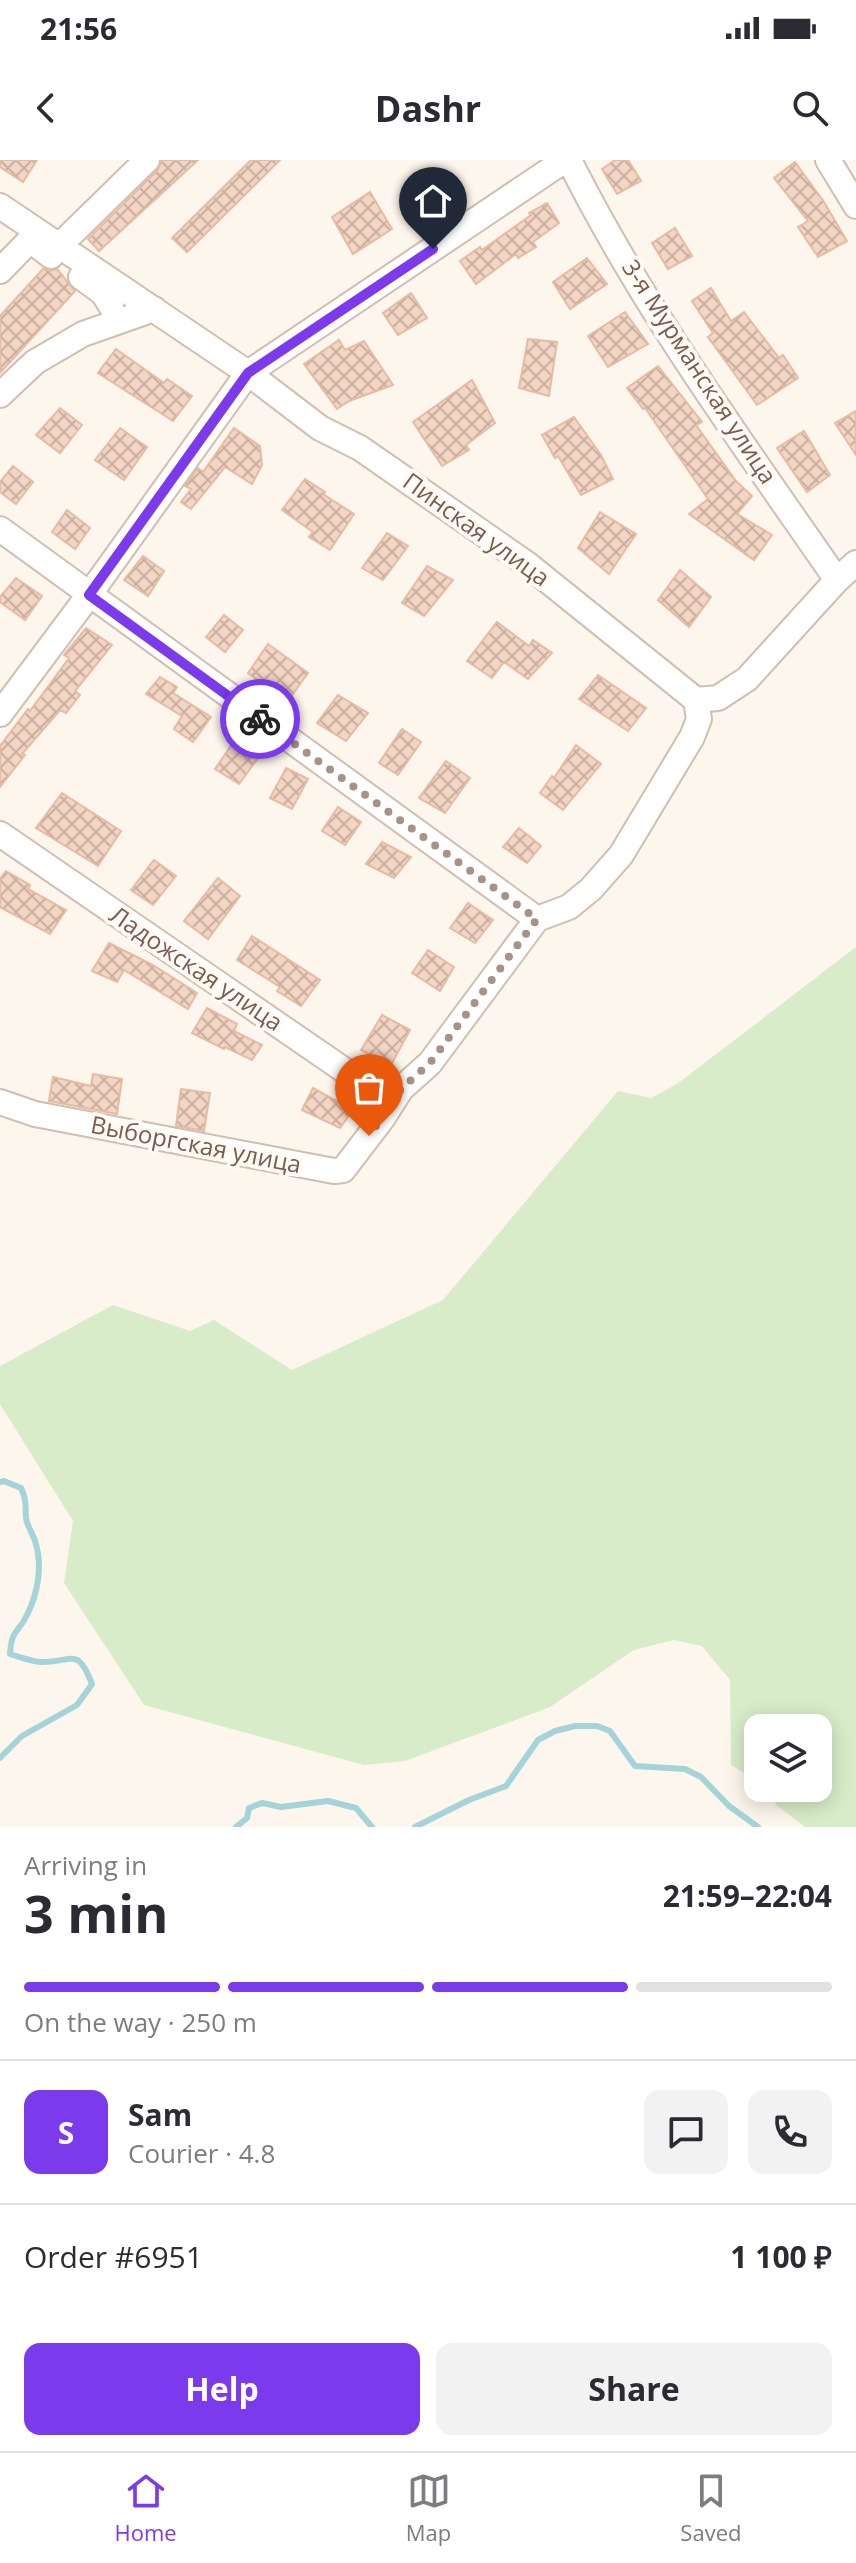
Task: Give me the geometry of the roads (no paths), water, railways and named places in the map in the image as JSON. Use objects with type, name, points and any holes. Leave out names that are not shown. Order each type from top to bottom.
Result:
[{"type":"street","points":[[59,246],[147,160]]},
{"type":"street","points":[[0,714],[248,373],[567,160]]},
{"type":"street","name":"3-я Мурманская улица","points":[[567,160],[593,209],[700,380],[837,580]]},
{"type":"street","points":[[828,160],[856,206]]},
{"type":"street","name":"Пинская улица","points":[[0,206],[248,373],[320,428],[360,448],[527,564],[696,700]]},
{"type":"street","points":[[0,271],[30,240],[103,293],[111,306]]},
{"type":"street","points":[[0,395],[35,362],[83,334],[154,309]]},
{"type":"street","points":[[0,529],[537,919],[569,907],[591,889],[621,855],[692,737],[699,719],[696,700],[718,698],[747,679],[856,563]]},
{"type":"street","name":"Ладожская улица","points":[[0,834],[392,1103]]},
{"type":"street","name":"Выборгская улица","points":[[0,1102],[35,1114],[334,1171],[343,1170],[401,1089],[430,1063],[537,919]]},
{"type":"waterway","points":[[0,1482],[21,1488],[39,1560],[34,1598],[14,1636],[10,1654],[38,1662],[78,1660],[92,1684],[77,1705],[22,1736],[0,1758]]},
{"type":"waterway","points":[[415,1827],[469,1800],[506,1786],[538,1740],[555,1731],[575,1726],[597,1726],[610,1731],[635,1766],[685,1769],[701,1777],[729,1806],[758,1827]]},
{"type":"waterway","points":[[236,1827],[247,1818],[249,1808],[262,1803],[281,1807],[328,1801],[356,1808],[372,1827]]}]
